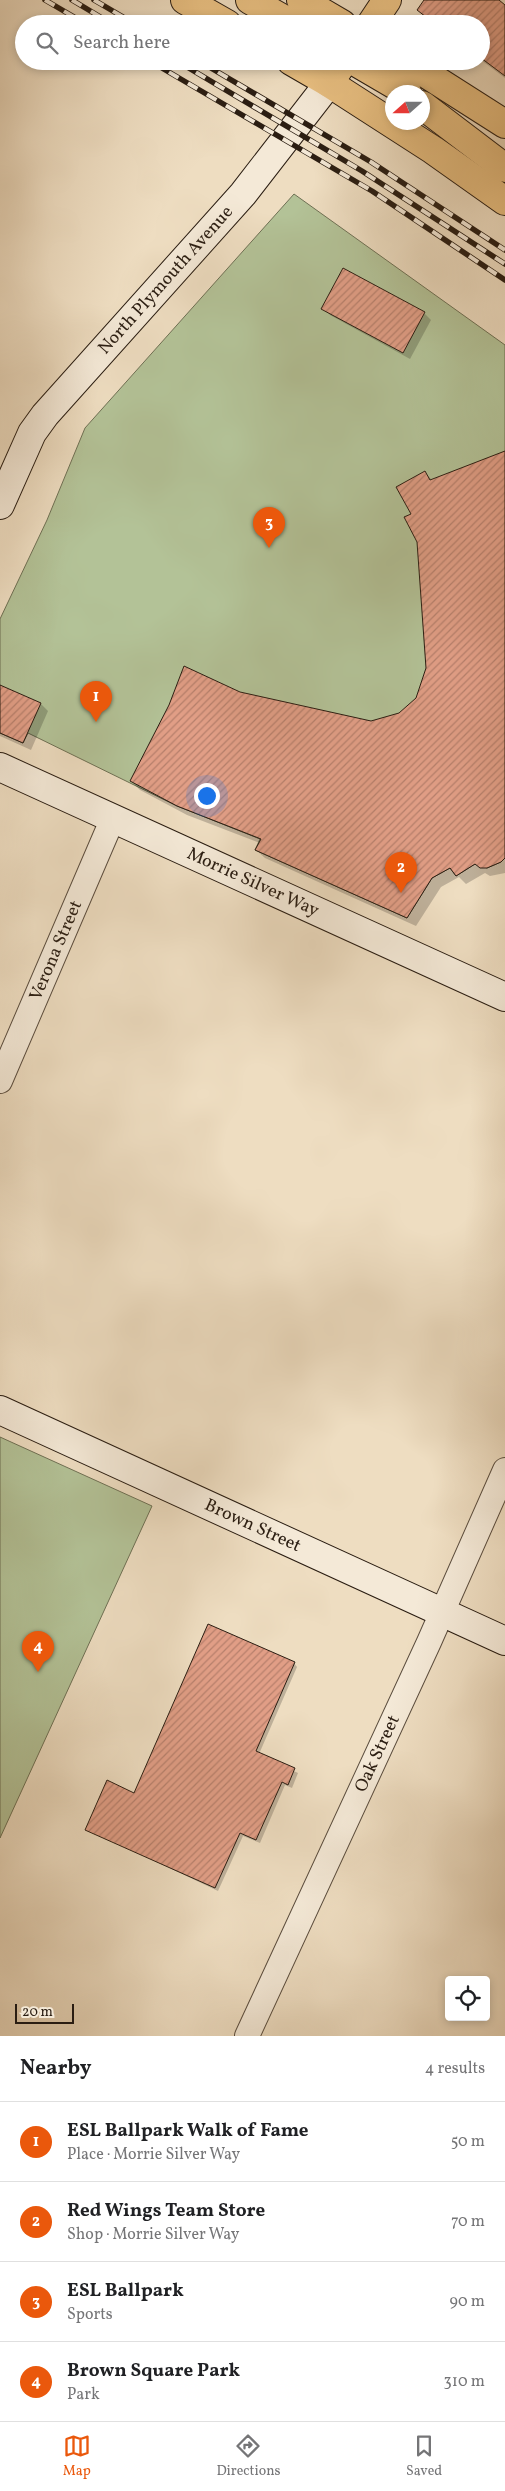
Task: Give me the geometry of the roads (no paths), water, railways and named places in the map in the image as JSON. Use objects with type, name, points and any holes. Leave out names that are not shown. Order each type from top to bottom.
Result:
[{"type":"main road","points":[[186,0],[212,15]]},
{"type":"main road","points":[[250,0],[276,15]]},
{"type":"main road","points":[[307,3],[327,15]]},
{"type":"main road","points":[[307,70],[433,150],[505,201]]},
{"type":"main road","name":"North Plymouth Avenue","points":[[0,505],[32,434],[45,414],[243,194],[338,70]]},
{"type":"main road","points":[[379,70],[505,109]]},
{"type":"main road","points":[[404,79],[505,124]]},
{"type":"main road","points":[[430,109],[505,152]]},
{"type":"main road","points":[[430,110],[505,168]]},
{"type":"main road","name":"Morrie Silver Way","points":[[0,767],[505,997]]},
{"type":"main road","name":"Brown Street","points":[[0,1410],[505,1641]]},
{"type":"street","name":"Verona Street","points":[[0,1081],[113,818]]},
{"type":"street","name":"Oak Street","points":[[247,2036],[442,1612],[505,1470]]},
{"type":"railway","points":[[45,0],[71,15]]},
{"type":"railway","points":[[72,0],[97,15]]},
{"type":"railway","points":[[94,0],[120,15]]},
{"type":"railway","points":[[165,70],[372,191],[505,280]]},
{"type":"railway","points":[[192,70],[362,171],[505,264]]},
{"type":"railway","points":[[214,70],[371,162],[505,250]]},
{"type":"place","name":"ESL Ballpark","points":[[269,548]]},
{"type":"place","name":"ESL Ballpark Walk of Fame","points":[[96,722]]},
{"type":"place","name":"Red Wings Team Store","points":[[401,893]]},
{"type":"place","name":"Brown Square Park","points":[[38,1672]]}]
